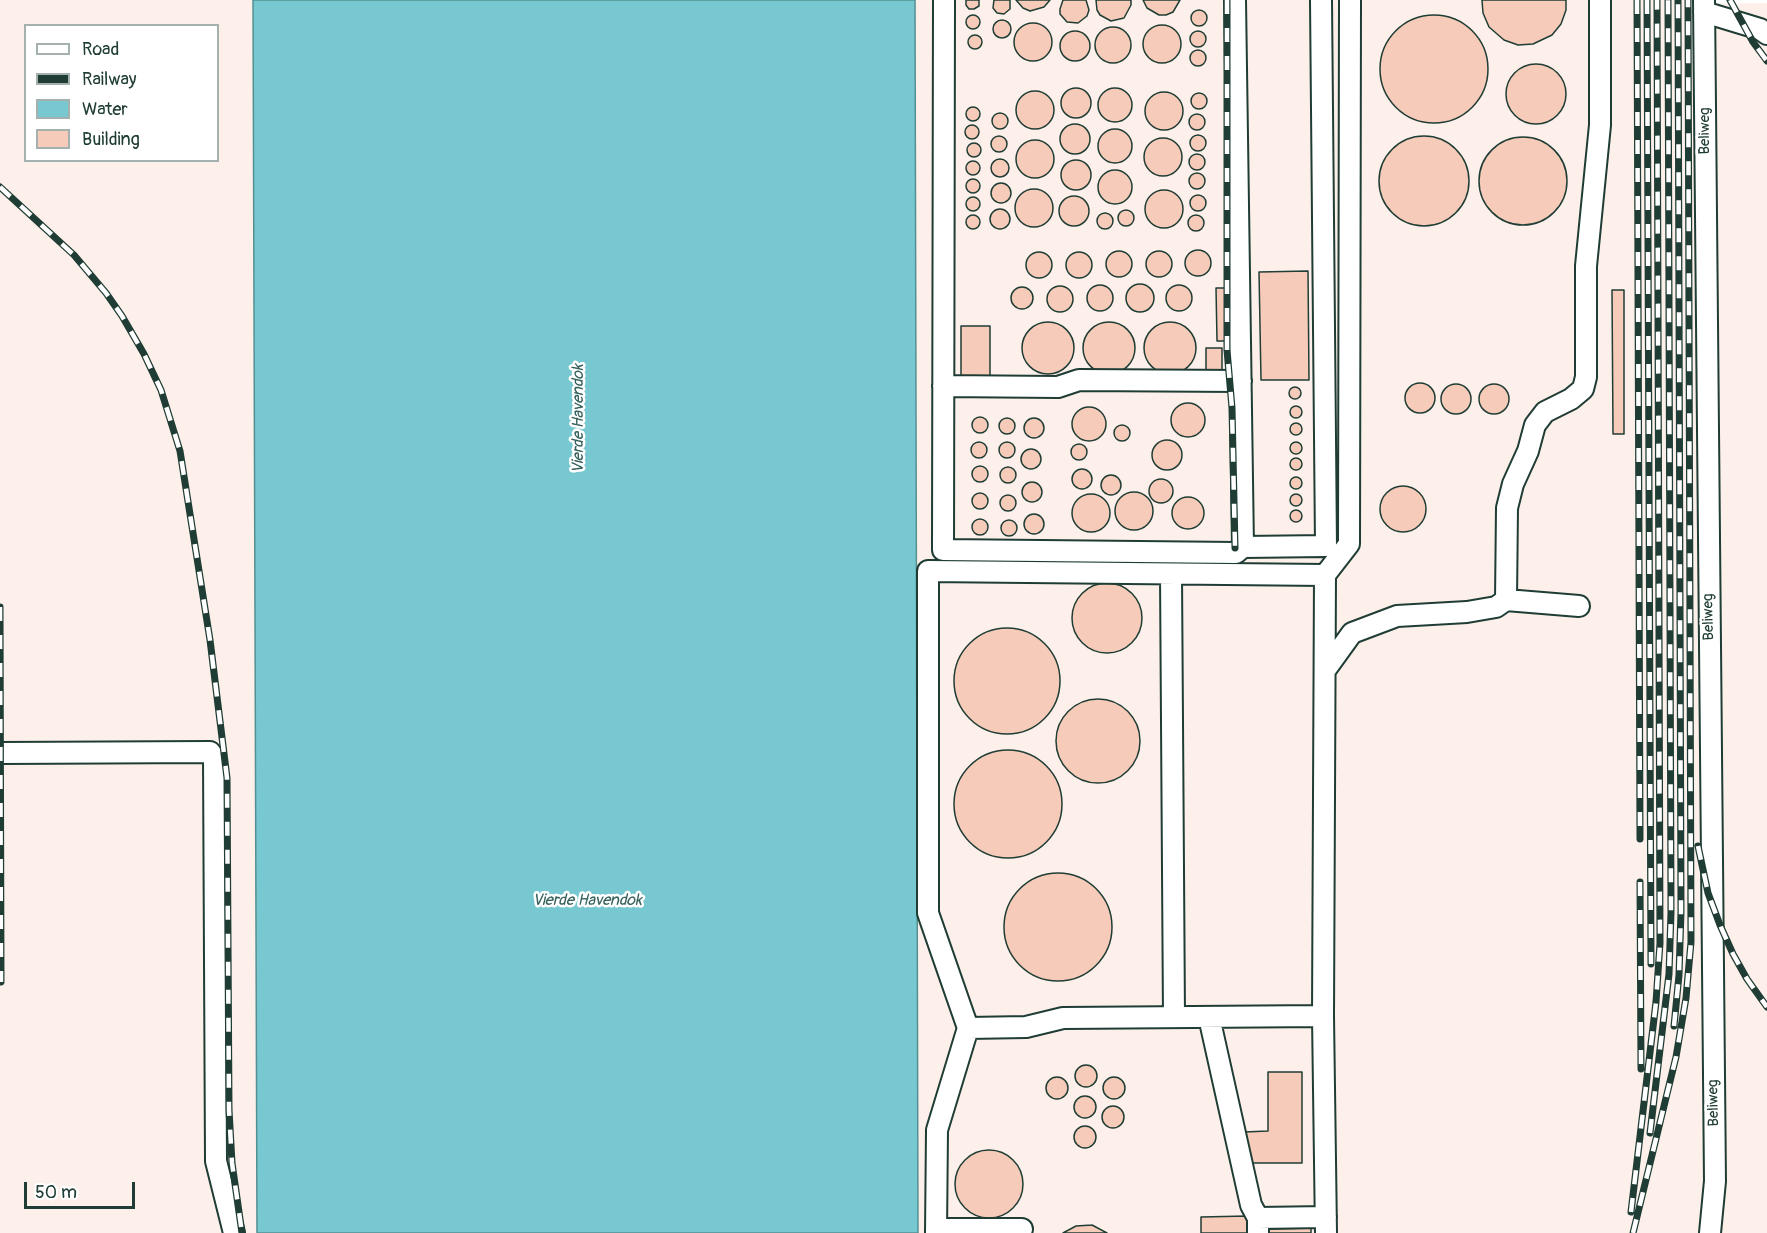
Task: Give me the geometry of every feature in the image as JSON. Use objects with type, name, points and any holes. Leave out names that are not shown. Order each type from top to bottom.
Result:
[{"type":"street","points":[[944,0],[943,549],[1236,554],[1243,547],[1326,546],[1321,0]]},
{"type":"street","points":[[1235,0],[1243,547]]},
{"type":"street","points":[[1209,1017],[1251,1205],[1258,1226],[1326,1225],[1323,1016],[1325,575],[1349,544],[1350,0]]},
{"type":"street","points":[[1506,600],[1507,508],[1513,484],[1528,451],[1535,425],[1545,412],[1571,399],[1583,389],[1586,377],[1586,266],[1600,125],[1600,0]]},
{"type":"street","points":[[1704,6],[1767,34]]},
{"type":"street","name":"Beliweg","points":[[1704,6],[1715,1181],[1710,1233]]},
{"type":"street","points":[[943,386],[1059,387],[1079,380],[1241,381]]},
{"type":"street","points":[[1022,1229],[936,1231],[937,1130],[969,1028],[928,913],[928,571],[1325,575]]},
{"type":"street","points":[[1171,574],[1174,1017]]},
{"type":"street","points":[[1326,669],[1352,633],[1396,616],[1467,612],[1496,607],[1506,600],[1579,606]]},
{"type":"street","points":[[0,753],[210,752],[214,757],[216,1161],[234,1233]]},
{"type":"street","points":[[969,1028],[1026,1027],[1063,1018],[1323,1016]]},
{"type":"shaded area","points":[[0,0],[253,0],[257,1233],[0,1233]]},
{"type":"shaded area","points":[[915,0],[1697,0],[1697,4],[1767,3],[1767,1233],[918,1233]]},
{"type":"water","name":"Vierde Havendok","points":[[253,0],[915,0],[918,1233],[257,1233]]},
{"type":"building","points":[[966,0],[979,0],[979,6],[969,9]]},
{"type":"building","points":[[994,0],[1010,0],[1010,9],[1004,14],[997,13],[993,8]]},
{"type":"building","points":[[1016,0],[1050,0],[1044,7],[1030,11],[1023,8]]},
{"type":"building","points":[[1063,0],[1086,0],[1089,10],[1087,16],[1078,23],[1067,22],[1060,14]]},
{"type":"building","points":[[1096,0],[1131,0],[1131,5],[1124,18],[1111,21],[1100,15]]},
{"type":"building","points":[[1143,0],[1180,0],[1173,12],[1159,15],[1147,8]]},
{"type":"building","points":[[1482,0],[1566,0],[1566,10],[1561,24],[1552,35],[1533,44],[1518,45],[1504,40],[1489,27],[1483,13]]},
{"type":"building","points":[[1199,10],[1205,12],[1207,18],[1205,24],[1199,26],[1193,24],[1191,18],[1193,12]]},
{"type":"building","points":[[973,15],[978,17],[980,22],[978,27],[973,29],[968,27],[966,22],[968,17]]},
{"type":"building","points":[[1434,15],[1455,19],[1472,31],[1484,48],[1488,69],[1484,90],[1472,107],[1455,119],[1434,123],[1413,119],[1396,107],[1384,90],[1380,69],[1384,48],[1396,31],[1413,19]]},
{"type":"building","points":[[1002,20],[1010,25],[1011,29],[1006,37],[1002,38],[994,33],[993,29],[998,21]]},
{"type":"building","points":[[1033,23],[1047,28],[1052,42],[1047,56],[1033,61],[1019,56],[1014,42],[1019,28]]},
{"type":"building","points":[[1162,25],[1176,30],[1181,44],[1176,58],[1162,63],[1148,58],[1143,44],[1148,30]]},
{"type":"building","points":[[1113,27],[1126,32],[1131,45],[1126,58],[1113,63],[1100,58],[1095,45],[1100,32]]},
{"type":"building","points":[[1075,31],[1081,32],[1089,40],[1089,52],[1081,60],[1075,61],[1069,60],[1061,52],[1060,46],[1061,40],[1069,32]]},
{"type":"building","points":[[1198,31],[1204,33],[1206,39],[1204,45],[1198,47],[1192,45],[1190,39],[1192,33]]},
{"type":"building","points":[[975,35],[980,37],[982,42],[980,47],[975,49],[970,47],[968,42],[970,37]]},
{"type":"building","points":[[1198,50],[1204,52],[1206,58],[1204,64],[1198,66],[1192,64],[1190,58],[1192,52]]},
{"type":"building","points":[[1536,64],[1553,69],[1561,77],[1566,94],[1561,111],[1553,119],[1536,124],[1519,119],[1511,111],[1506,94],[1511,77],[1519,69]]},
{"type":"building","points":[[1076,88],[1087,92],[1091,103],[1087,114],[1076,118],[1065,114],[1061,103],[1065,92]]},
{"type":"building","points":[[1115,88],[1127,93],[1132,105],[1127,117],[1115,122],[1103,117],[1098,105],[1103,93]]},
{"type":"building","points":[[1035,91],[1049,96],[1054,110],[1049,124],[1035,129],[1021,124],[1016,110],[1021,96]]},
{"type":"building","points":[[1164,92],[1178,97],[1183,111],[1178,125],[1164,130],[1150,125],[1145,111],[1150,97]]},
{"type":"building","points":[[1199,93],[1205,95],[1207,101],[1205,107],[1199,109],[1193,107],[1191,101],[1193,95]]},
{"type":"building","points":[[973,107],[978,109],[980,114],[978,119],[973,121],[968,119],[966,114],[968,109]]},
{"type":"building","points":[[1000,113],[1006,115],[1008,121],[1006,127],[1000,129],[994,127],[992,121],[994,115]]},
{"type":"building","points":[[1197,114],[1203,116],[1205,122],[1203,128],[1197,130],[1191,128],[1189,122],[1191,116]]},
{"type":"building","points":[[1075,124],[1086,128],[1090,139],[1086,150],[1075,154],[1064,150],[1060,139],[1064,128]]},
{"type":"building","points":[[972,125],[977,127],[979,132],[977,137],[972,139],[967,137],[965,132],[967,127]]},
{"type":"building","points":[[1115,129],[1127,134],[1132,146],[1127,158],[1115,163],[1103,158],[1098,146],[1103,134]]},
{"type":"building","points":[[1198,135],[1204,137],[1206,143],[1204,149],[1198,151],[1192,149],[1190,143],[1192,137]]},
{"type":"building","points":[[999,136],[1005,138],[1007,144],[1005,150],[999,152],[993,150],[991,144],[993,138]]},
{"type":"building","points":[[1424,136],[1441,140],[1456,149],[1465,164],[1469,181],[1465,198],[1456,213],[1441,222],[1424,226],[1407,222],[1392,213],[1383,198],[1379,181],[1383,164],[1392,149],[1407,140]]},
{"type":"building","points":[[1523,137],[1548,144],[1560,156],[1567,181],[1560,206],[1548,218],[1523,225],[1498,218],[1486,206],[1479,181],[1486,156],[1498,144]]},
{"type":"building","points":[[1163,138],[1177,143],[1182,157],[1177,171],[1163,176],[1149,171],[1144,157],[1149,143]]},
{"type":"building","points":[[1035,140],[1049,145],[1054,159],[1049,173],[1035,178],[1021,173],[1016,159],[1021,145]]},
{"type":"building","points":[[974,143],[979,145],[981,150],[979,155],[974,157],[969,155],[967,150],[969,145]]},
{"type":"building","points":[[1197,154],[1203,156],[1205,162],[1203,168],[1197,170],[1191,168],[1189,162],[1191,156]]},
{"type":"building","points":[[996,159],[1004,159],[1009,164],[1007,175],[996,177],[991,172],[991,164]]},
{"type":"building","points":[[1076,160],[1087,164],[1091,175],[1087,186],[1076,190],[1065,186],[1061,175],[1065,164]]},
{"type":"building","points":[[973,161],[978,163],[980,168],[978,173],[973,175],[968,173],[966,168],[968,163]]},
{"type":"building","points":[[1115,170],[1127,175],[1132,187],[1127,199],[1115,204],[1103,199],[1098,187],[1103,175]]},
{"type":"building","points":[[1197,173],[1203,175],[1205,181],[1203,187],[1197,189],[1191,187],[1189,181],[1191,175]]},
{"type":"building","points":[[973,179],[978,181],[980,186],[978,191],[973,193],[968,191],[966,186],[968,181]]},
{"type":"building","points":[[1001,183],[1008,186],[1011,193],[1008,200],[1001,203],[994,200],[991,193],[994,186]]},
{"type":"building","points":[[1034,189],[1048,194],[1053,208],[1048,222],[1034,227],[1020,222],[1015,208],[1020,194]]},
{"type":"building","points":[[1164,190],[1178,195],[1183,209],[1178,223],[1164,228],[1150,223],[1145,209],[1150,195]]},
{"type":"building","points":[[1198,195],[1204,197],[1206,203],[1204,209],[1198,211],[1192,209],[1190,203],[1192,197]]},
{"type":"building","points":[[1074,196],[1085,200],[1089,211],[1085,222],[1074,226],[1063,222],[1059,211],[1063,200]]},
{"type":"building","points":[[973,197],[978,199],[980,204],[978,209],[973,211],[968,209],[966,204],[968,199]]},
{"type":"building","points":[[1000,209],[1007,212],[1010,219],[1007,226],[1000,229],[993,226],[990,219],[993,212]]},
{"type":"building","points":[[1126,210],[1132,212],[1134,218],[1132,224],[1126,226],[1120,224],[1118,218],[1120,212]]},
{"type":"building","points":[[1105,213],[1111,215],[1113,221],[1111,227],[1105,229],[1099,227],[1097,221],[1099,215]]},
{"type":"building","points":[[973,215],[978,217],[980,222],[978,227],[973,229],[968,227],[966,222],[968,217]]},
{"type":"building","points":[[1196,215],[1202,217],[1204,223],[1202,229],[1196,231],[1190,229],[1188,223],[1190,217]]},
{"type":"building","points":[[1198,250],[1207,254],[1211,263],[1207,272],[1198,276],[1189,272],[1185,263],[1189,254]]},
{"type":"building","points":[[1119,251],[1128,255],[1132,264],[1128,273],[1119,277],[1110,273],[1106,264],[1110,255]]},
{"type":"building","points":[[1159,251],[1168,255],[1172,264],[1168,273],[1159,277],[1150,273],[1146,264],[1150,255]]},
{"type":"building","points":[[1039,252],[1048,256],[1052,265],[1048,274],[1039,278],[1030,274],[1026,265],[1030,256]]},
{"type":"building","points":[[1079,252],[1088,256],[1092,265],[1088,274],[1079,278],[1070,274],[1066,265],[1070,256]]},
{"type":"building","points":[[1308,271],[1309,380],[1261,380],[1259,272]]},
{"type":"building","points":[[1140,284],[1150,288],[1154,298],[1150,308],[1140,312],[1130,308],[1126,298],[1130,288]]},
{"type":"building","points":[[1100,285],[1109,289],[1113,298],[1109,307],[1100,311],[1091,307],[1087,298],[1091,289]]},
{"type":"building","points":[[1179,285],[1188,289],[1192,298],[1188,307],[1179,311],[1170,307],[1166,298],[1170,289]]},
{"type":"building","points":[[1060,286],[1070,289],[1073,299],[1070,309],[1060,312],[1050,309],[1047,299],[1050,289]]},
{"type":"building","points":[[1022,287],[1030,290],[1033,298],[1030,306],[1022,309],[1014,306],[1011,298],[1014,290]]},
{"type":"building","points":[[1216,288],[1233,288],[1233,341],[1217,341]]},
{"type":"building","points":[[1612,290],[1624,290],[1624,434],[1613,434]]},
{"type":"building","points":[[1048,322],[1062,326],[1070,334],[1074,348],[1070,362],[1062,370],[1048,374],[1034,370],[1026,362],[1022,348],[1026,334],[1034,326]]},
{"type":"building","points":[[1109,322],[1119,324],[1127,330],[1133,338],[1135,348],[1133,358],[1127,366],[1119,372],[1109,374],[1099,372],[1091,366],[1085,358],[1083,348],[1085,338],[1091,330],[1099,324]]},
{"type":"building","points":[[1170,322],[1180,324],[1188,330],[1194,338],[1196,348],[1194,358],[1188,366],[1180,372],[1170,374],[1160,372],[1152,366],[1146,358],[1144,348],[1146,338],[1152,330],[1160,324]]},
{"type":"building","points":[[961,326],[990,326],[990,380],[961,380]]},
{"type":"building","points":[[1206,348],[1222,348],[1222,376],[1206,376]]},
{"type":"building","points":[[1420,383],[1426,384],[1434,392],[1434,404],[1426,412],[1420,413],[1414,412],[1406,404],[1405,398],[1406,392],[1414,384]]},
{"type":"building","points":[[1456,384],[1462,385],[1470,393],[1470,405],[1462,413],[1456,414],[1450,413],[1442,405],[1441,399],[1442,393],[1450,385]]},
{"type":"building","points":[[1494,384],[1500,385],[1508,393],[1508,405],[1500,413],[1494,414],[1488,413],[1480,405],[1479,399],[1480,393],[1488,385]]},
{"type":"building","points":[[1297,387],[1301,393],[1297,399],[1293,399],[1289,391]]},
{"type":"building","points":[[1188,403],[1200,408],[1205,420],[1200,432],[1188,437],[1176,432],[1171,420],[1176,408]]},
{"type":"building","points":[[1298,406],[1302,412],[1298,418],[1294,418],[1290,410]]},
{"type":"building","points":[[1089,407],[1101,412],[1106,424],[1101,436],[1089,441],[1077,436],[1072,424],[1077,412]]},
{"type":"building","points":[[980,417],[986,419],[988,425],[986,431],[980,433],[974,431],[972,425],[974,419]]},
{"type":"building","points":[[1007,418],[1013,420],[1015,426],[1013,432],[1007,434],[1001,432],[999,426],[1001,420]]},
{"type":"building","points":[[1034,418],[1041,421],[1044,428],[1041,435],[1034,438],[1027,435],[1024,428],[1027,421]]},
{"type":"building","points":[[1298,423],[1302,429],[1298,435],[1294,435],[1290,427]]},
{"type":"building","points":[[1122,425],[1128,427],[1130,433],[1128,439],[1122,441],[1116,439],[1114,433],[1116,427]]},
{"type":"building","points":[[1167,440],[1178,444],[1182,455],[1178,466],[1167,470],[1156,466],[1152,455],[1156,444]]},
{"type":"building","points":[[979,442],[985,444],[987,450],[985,456],[979,458],[973,456],[971,450],[973,444]]},
{"type":"building","points":[[1007,442],[1013,444],[1015,450],[1013,456],[1007,458],[1001,456],[999,450],[1001,444]]},
{"type":"building","points":[[1298,442],[1302,448],[1298,454],[1294,454],[1290,446]]},
{"type":"building","points":[[1079,444],[1085,446],[1087,452],[1085,458],[1079,460],[1073,458],[1071,452],[1073,446]]},
{"type":"building","points":[[1031,449],[1038,452],[1041,459],[1038,466],[1031,469],[1024,466],[1021,459],[1024,452]]},
{"type":"building","points":[[1298,458],[1302,464],[1298,470],[1294,470],[1290,462]]},
{"type":"building","points":[[980,466],[986,468],[988,474],[986,480],[980,482],[974,480],[972,474],[974,468]]},
{"type":"building","points":[[1008,467],[1014,469],[1016,475],[1014,481],[1008,483],[1002,481],[1000,475],[1002,469]]},
{"type":"building","points":[[1082,469],[1089,472],[1092,479],[1089,486],[1082,489],[1075,486],[1072,479],[1075,472]]},
{"type":"building","points":[[1111,475],[1118,478],[1121,485],[1118,492],[1111,495],[1104,492],[1101,485],[1104,478]]},
{"type":"building","points":[[1298,477],[1302,483],[1298,489],[1294,489],[1290,481]]},
{"type":"building","points":[[1161,479],[1169,483],[1173,491],[1169,499],[1161,503],[1153,499],[1149,491],[1153,483]]},
{"type":"building","points":[[1032,482],[1039,485],[1042,492],[1039,499],[1032,502],[1025,499],[1022,492],[1025,485]]},
{"type":"building","points":[[1403,486],[1419,493],[1426,509],[1419,525],[1403,532],[1387,525],[1380,509],[1387,493]]},
{"type":"building","points":[[1134,492],[1141,493],[1147,498],[1152,504],[1152,518],[1147,524],[1141,529],[1134,530],[1127,529],[1121,524],[1116,518],[1115,511],[1116,504],[1121,498],[1127,493]]},
{"type":"building","points":[[980,493],[986,495],[988,501],[986,507],[980,509],[974,507],[972,501],[974,495]]},
{"type":"building","points":[[1091,494],[1104,500],[1110,513],[1104,526],[1091,532],[1078,526],[1072,513],[1078,500]]},
{"type":"building","points":[[1298,494],[1302,500],[1298,506],[1294,506],[1290,498]]},
{"type":"building","points":[[1008,495],[1014,497],[1016,503],[1014,509],[1008,511],[1002,509],[1000,503],[1002,497]]},
{"type":"building","points":[[1188,497],[1199,502],[1204,513],[1199,524],[1188,529],[1177,524],[1172,513],[1177,502]]},
{"type":"building","points":[[1298,510],[1302,516],[1298,522],[1294,522],[1290,514]]},
{"type":"building","points":[[1034,514],[1041,517],[1044,524],[1041,531],[1034,534],[1027,531],[1024,524],[1027,517]]},
{"type":"building","points":[[980,519],[986,521],[988,527],[986,533],[980,535],[974,533],[972,527],[974,521]]},
{"type":"building","points":[[1009,520],[1015,522],[1017,528],[1015,534],[1009,536],[1003,534],[1001,528],[1003,522]]},
{"type":"building","points":[[1107,583],[1120,586],[1132,593],[1139,605],[1142,618],[1139,631],[1132,643],[1120,650],[1107,653],[1094,650],[1082,643],[1075,631],[1072,618],[1075,605],[1082,593],[1094,586]]},
{"type":"building","points":[[1007,628],[1027,632],[1044,644],[1056,661],[1060,681],[1056,701],[1044,718],[1027,730],[1007,734],[987,730],[970,718],[958,701],[954,681],[958,661],[970,644],[987,632]]},
{"type":"building","points":[[1090,699],[1106,699],[1122,706],[1133,717],[1140,733],[1137,757],[1128,771],[1106,783],[1090,783],[1074,776],[1063,765],[1056,749],[1056,733],[1063,717],[1074,706]]},
{"type":"building","points":[[1008,750],[1029,754],[1046,766],[1058,783],[1062,804],[1058,825],[1046,842],[1029,854],[1008,858],[987,854],[970,842],[958,825],[954,804],[958,783],[970,766],[987,754]]},
{"type":"building","points":[[1058,873],[1079,877],[1096,889],[1108,906],[1112,927],[1108,948],[1096,965],[1079,977],[1058,981],[1037,977],[1020,965],[1008,948],[1004,927],[1008,906],[1020,889],[1037,877]]},
{"type":"building","points":[[1086,1065],[1094,1068],[1097,1076],[1094,1084],[1086,1087],[1078,1084],[1075,1076],[1078,1068]]},
{"type":"building","points":[[1268,1072],[1302,1072],[1302,1163],[1245,1163],[1244,1132],[1268,1131]]},
{"type":"building","points":[[1057,1077],[1065,1080],[1068,1088],[1065,1096],[1057,1099],[1049,1096],[1046,1088],[1049,1080]]},
{"type":"building","points":[[1114,1077],[1122,1080],[1125,1088],[1122,1096],[1114,1099],[1106,1096],[1103,1088],[1106,1080]]},
{"type":"building","points":[[1085,1096],[1093,1099],[1096,1107],[1093,1115],[1085,1118],[1077,1115],[1074,1107],[1077,1099]]},
{"type":"building","points":[[1113,1106],[1121,1109],[1124,1117],[1121,1125],[1113,1128],[1105,1125],[1102,1117],[1105,1109]]},
{"type":"building","points":[[1085,1126],[1093,1129],[1096,1137],[1093,1145],[1085,1148],[1077,1145],[1074,1137],[1077,1129]]},
{"type":"building","points":[[989,1150],[1002,1153],[1013,1160],[1020,1171],[1023,1184],[1020,1197],[1013,1208],[1002,1215],[989,1218],[976,1215],[965,1208],[958,1197],[955,1184],[958,1171],[965,1160],[976,1153]]},
{"type":"building","points":[[1247,1216],[1247,1233],[1201,1233],[1201,1217]]},
{"type":"building","points":[[1092,1225],[1107,1233],[1063,1233],[1076,1226]]},
{"type":"building","points":[[1311,1228],[1311,1233],[1267,1233],[1267,1229]]},
{"type":"railway","points":[[1227,0],[1227,350],[1232,408],[1235,548]]},
{"type":"railway","points":[[1637,0],[1640,839]]},
{"type":"railway","points":[[1647,0],[1651,964]]},
{"type":"railway","points":[[1631,1212],[1656,1002],[1660,943],[1657,0]]},
{"type":"railway","points":[[1650,1133],[1669,974],[1671,912],[1668,0]]},
{"type":"railway","points":[[1674,1026],[1679,975],[1681,911],[1678,0]]},
{"type":"railway","points":[[1633,1233],[1676,1057],[1686,998],[1691,942],[1688,0]]},
{"type":"railway","points":[[1730,0],[1753,42],[1767,61]]},
{"type":"railway","points":[[0,187],[74,255],[122,316],[161,390],[180,451],[210,640],[227,778],[229,1110],[232,1163],[242,1233]]},
{"type":"railway","points":[[0,607],[1,982]]},
{"type":"railway","points":[[1698,846],[1708,893],[1720,925],[1747,979],[1767,1007]]},
{"type":"railway","points":[[1640,882],[1641,1069]]}]
